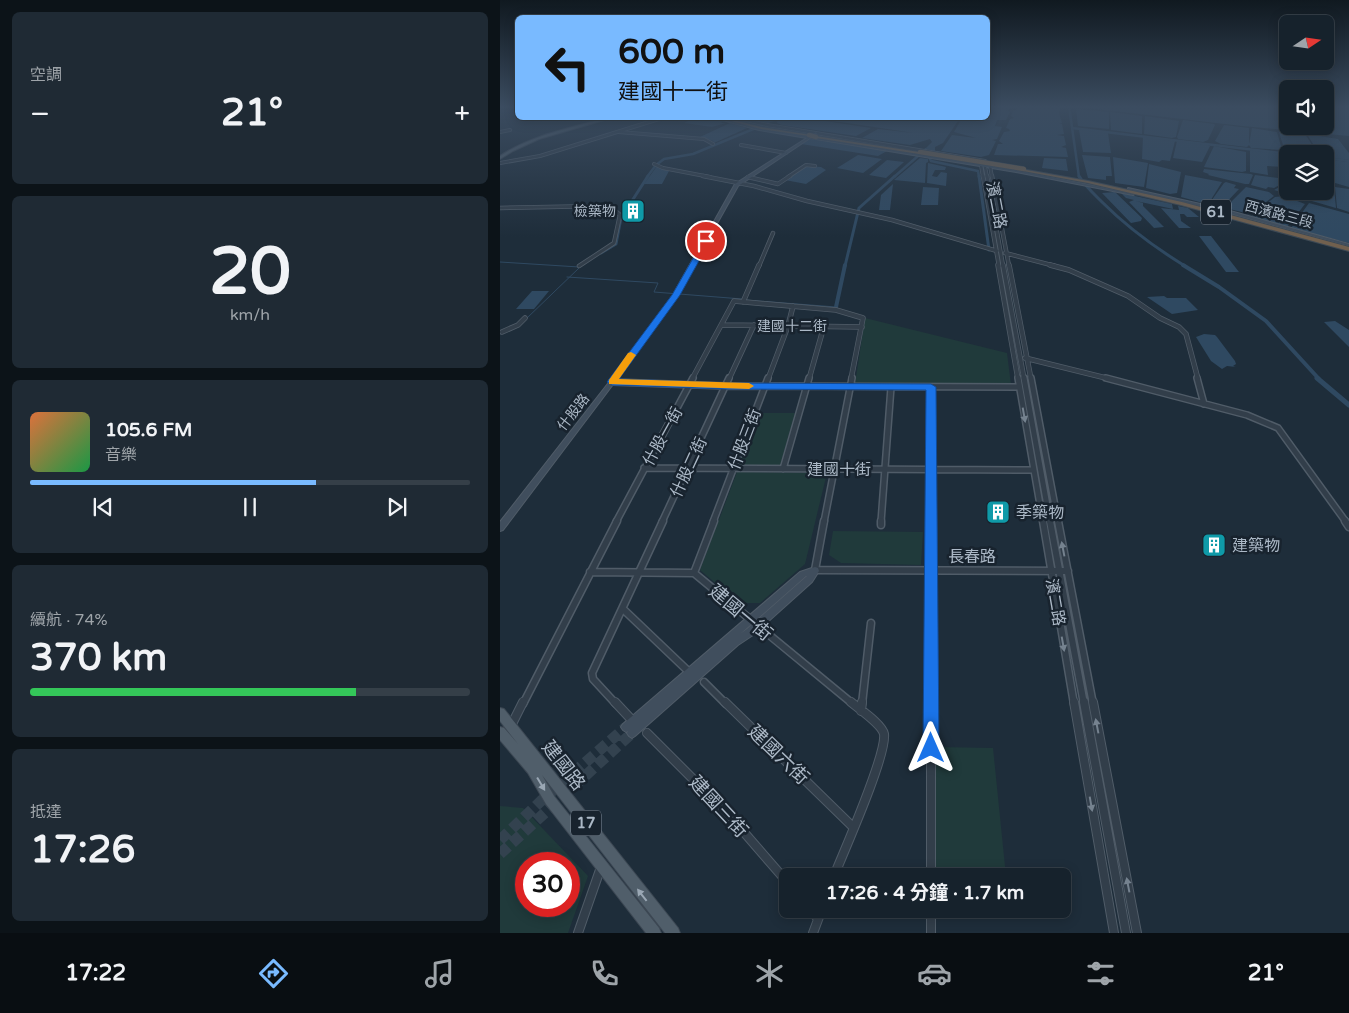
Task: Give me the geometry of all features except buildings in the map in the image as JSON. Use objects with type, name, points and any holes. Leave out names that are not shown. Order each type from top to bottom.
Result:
[{"type":"highway","name":"61","points":[[905,150],[1075,179],[1149,196],[1349,248]]},
{"type":"highway","name":"61","points":[[1087,182],[1170,199],[1349,248]]},
{"type":"highway","points":[[1133,190],[1170,199]]},
{"type":"main road","points":[[500,160],[514,150]]},
{"type":"main road","name":"建國路","points":[[500,713],[505,729],[550,800],[602,864],[654,933]]},
{"type":"main road","name":"建國路","points":[[505,729],[673,933]]},
{"type":"street","points":[[500,160],[527,156],[550,150]]},
{"type":"street","points":[[500,160],[531,158],[559,150]]},
{"type":"street","points":[[767,150],[786,153]]},
{"type":"street","name":"什股路","points":[[500,528],[676,295],[736,185],[791,150]]},
{"type":"street","points":[[920,152],[985,165],[1075,179]]},
{"type":"street","points":[[920,152],[937,154]]},
{"type":"street","points":[[656,164],[664,168],[857,212],[1069,270],[1084,276],[1128,296],[1160,318],[1179,327],[1186,334],[1204,404]]},
{"type":"street","points":[[748,177],[778,184],[806,165],[815,166]]},
{"type":"street","points":[[985,165],[1075,179]]},
{"type":"street","points":[[985,165],[996,250],[1021,358],[1126,933]]},
{"type":"street","name":"西濱路三段","points":[[1087,182],[1133,190],[1222,210],[1349,248]]},
{"type":"street","name":"西濱路三段","points":[[1087,182],[1349,248]]},
{"type":"street","points":[[500,208],[598,206],[610,207],[617,211],[620,214],[614,243],[578,266]]},
{"type":"street","points":[[629,730],[734,642],[753,622],[809,580],[816,570],[863,318],[836,310],[743,302],[773,233]]},
{"type":"street","name":"什股一街","points":[[590,572],[734,301],[743,302]]},
{"type":"street","name":"什股三街","points":[[694,573],[788,326],[793,306]]},
{"type":"street","points":[[502,332],[518,325],[525,318]]},
{"type":"street","name":"建國十二街","points":[[722,325],[862,327]]},
{"type":"street","name":"什股二街","points":[[622,609],[754,325]]},
{"type":"street","points":[[783,469],[824,326]]},
{"type":"street","points":[[1021,358],[1247,415],[1278,428],[1349,527]]},
{"type":"street","name":"濱二路","points":[[1021,358],[1019,388],[1114,933]]},
{"type":"street","name":"濱二路","points":[[1021,358],[1068,571],[1137,933]]},
{"type":"street","points":[[612,382],[726,386],[1019,388]]},
{"type":"street","points":[[881,525],[891,387]]},
{"type":"street","points":[[931,387],[931,868]]},
{"type":"street","name":"建國十街","points":[[644,468],[1034,470]]},
{"type":"street","name":"長春路","points":[[816,570],[1068,571]]},
{"type":"street","points":[[505,729],[590,572]]},
{"type":"street","name":"建國一街","points":[[590,572],[694,573],[873,719],[884,734],[881,756],[837,868]]},
{"type":"street","points":[[630,718],[593,679],[592,674],[622,609],[686,670]]},
{"type":"street","points":[[861,711],[871,623]]},
{"type":"street","name":"建國六街","points":[[704,682],[853,827]]},
{"type":"street","name":"建國三街","points":[[647,732],[729,815],[779,873]]},
{"type":"street","points":[[578,933],[602,864]]},
{"type":"street","points":[[930,933],[931,918]]},
{"type":"street","points":[[813,933],[818,919]]},
{"type":"green space","points":[[865,318],[1007,353],[1011,385],[855,384]]},
{"type":"green space","points":[[759,413],[795,413],[780,466],[739,465]]},
{"type":"green space","points":[[737,472],[822,473],[826,477],[805,564],[760,603],[739,603],[700,570]]},
{"type":"green space","points":[[833,531],[923,532],[921,565],[841,563],[829,555]]},
{"type":"green space","points":[[936,747],[993,748],[1005,868],[936,868]]},
{"type":"green space","points":[[500,806],[523,808],[565,852],[515,852],[515,917],[574,917],[568,933],[500,933]]},
{"type":"green space","points":[[580,868],[588,876],[580,899]]},
{"type":"water","points":[[837,150],[887,151],[878,156]]},
{"type":"water","points":[[992,150],[989,155],[981,157],[941,151]]},
{"type":"water","points":[[996,150],[1066,150],[1068,157],[994,155]]},
{"type":"water","points":[[1083,150],[1110,150],[1111,153],[1083,152]]},
{"type":"water","points":[[1142,150],[1173,150],[1170,161],[1162,160],[1159,162],[1142,159]]},
{"type":"water","points":[[1175,150],[1208,150],[1202,162],[1173,158]]},
{"type":"water","points":[[1212,150],[1246,152],[1246,171],[1204,167]]},
{"type":"water","points":[[1250,150],[1279,154],[1279,167],[1267,166],[1268,175],[1250,172]]},
{"type":"water","points":[[1334,150],[1346,150],[1349,153],[1349,160],[1334,158]]},
{"type":"water","points":[[858,155],[882,159],[863,173],[837,168]]},
{"type":"water","points":[[1082,155],[1110,157],[1112,176],[1106,176],[1106,180],[1088,178]]},
{"type":"water","points":[[1113,157],[1148,163],[1144,187],[1115,183]]},
{"type":"water","points":[[920,158],[928,159],[925,183],[894,180]]},
{"type":"water","points":[[1044,158],[1066,159],[1068,171],[1042,168]]},
{"type":"water","points":[[887,160],[904,162],[886,178],[869,175]]},
{"type":"water","points":[[1334,160],[1349,162],[1349,187],[1335,183]]},
{"type":"water","points":[[928,163],[946,167],[945,170],[935,170],[932,176],[937,177],[941,172],[947,173],[946,186],[927,183]]},
{"type":"water","points":[[1149,164],[1181,172],[1177,193],[1170,194],[1146,188]]},
{"type":"water","points":[[657,166],[669,171],[662,184],[644,184]]},
{"type":"water","points":[[806,166],[821,167],[826,170],[806,184],[785,180]]},
{"type":"water","points":[[1204,169],[1253,175],[1249,184],[1245,184],[1208,175],[1203,172]]},
{"type":"water","points":[[1185,175],[1222,182],[1207,204],[1181,197]]},
{"type":"water","points":[[1255,175],[1279,178],[1279,185],[1274,188],[1268,187],[1266,189],[1251,185]]},
{"type":"water","points":[[1224,183],[1236,185],[1234,188],[1239,189],[1223,206],[1209,204]]},
{"type":"water","points":[[893,184],[890,210],[879,210],[881,195]]},
{"type":"water","points":[[923,187],[939,188],[938,205],[921,205]]},
{"type":"water","points":[[1246,187],[1269,192],[1274,196],[1250,214],[1225,208]]},
{"type":"water","points":[[1334,187],[1336,208],[1308,200],[1334,200]]},
{"type":"water","points":[[1335,187],[1349,189],[1349,212],[1337,208]]},
{"type":"water","points":[[1115,192],[1142,218],[1141,221],[1131,223],[1102,193]]},
{"type":"water","points":[[1121,193],[1172,204],[1173,209],[1136,201],[1143,203],[1143,206],[1164,227],[1154,228],[1129,202],[1134,200],[1126,198]]},
{"type":"water","points":[[1275,197],[1279,197],[1279,200],[1294,200],[1305,204],[1287,227],[1255,218],[1252,215]]},
{"type":"water","points":[[1309,203],[1349,214],[1349,243],[1291,228]]},
{"type":"water","points":[[1178,206],[1188,208],[1199,217],[1187,217],[1184,214],[1180,214],[1181,221],[1191,228],[1179,228],[1161,208],[1179,210]]},
{"type":"water","points":[[1199,236],[1211,236],[1239,272],[1226,272]]},
{"type":"water","points":[[532,291],[549,291],[534,309],[516,309]]},
{"type":"water","points":[[1164,296],[1167,298],[1186,298],[1198,310],[1172,314],[1147,297]]},
{"type":"water","points":[[1335,321],[1349,330],[1349,347],[1324,322]]},
{"type":"water","points":[[1204,334],[1217,337],[1235,361],[1236,364],[1233,366],[1236,367],[1227,366],[1222,369],[1211,361],[1196,337]]},
{"type":"waterway","points":[[647,177],[656,165],[664,159],[693,154],[704,150]]},
{"type":"waterway","points":[[894,177],[925,150]]},
{"type":"waterway","points":[[931,150],[929,157],[931,161],[978,171],[979,177]]},
{"type":"waterway","points":[[1075,150],[1079,177]]},
{"type":"waterway","points":[[1252,150],[1279,153]]},
{"type":"waterway","points":[[1334,159],[1349,161]]},
{"type":"waterway","points":[[601,253],[616,244],[621,218],[648,176]]},
{"type":"waterway","points":[[845,266],[859,208],[895,176]]},
{"type":"waterway","points":[[979,176],[989,250]]},
{"type":"waterway","points":[[1079,176],[1090,190],[1132,229],[1185,266]]},
{"type":"waterway","points":[[500,262],[579,267]]},
{"type":"waterway","points":[[836,307],[845,265]]},
{"type":"waterway","points":[[1183,265],[1219,287],[1266,321],[1319,379]]},
{"type":"waterway","points":[[569,277],[579,268]]},
{"type":"waterway","points":[[526,319],[569,277]]},
{"type":"waterway","points":[[569,277],[658,283],[654,292],[742,299]]},
{"type":"waterway","points":[[746,300],[836,307]]},
{"type":"waterway","points":[[1317,378],[1349,405]]},
{"type":"tunnel","points":[[500,840],[541,801],[626,727]]},
{"type":"tunnel","points":[[500,854],[632,733]]},
{"type":"slow traffic","points":[[631,355],[612,382],[749,386]]},
{"type":"place","name":"檢築物","points":[[633,211]]},
{"type":"place","name":"季築物","points":[[998,512]]},
{"type":"place","name":"建築物","points":[[1214,545]]},
{"type":"route","points":[[706,241],[676,295],[612,382],[726,386],[931,387],[931,748]]}]
